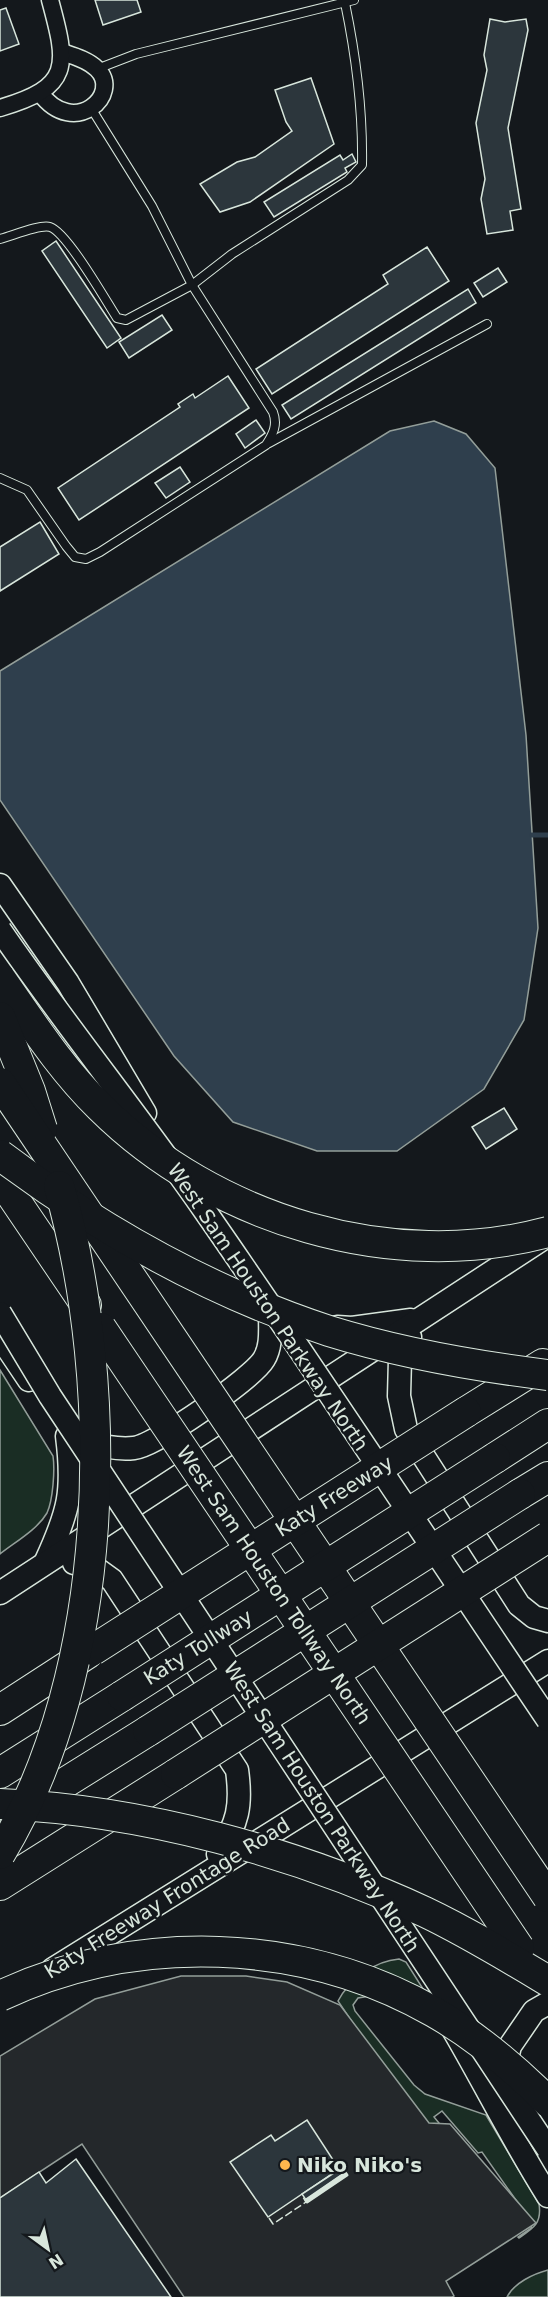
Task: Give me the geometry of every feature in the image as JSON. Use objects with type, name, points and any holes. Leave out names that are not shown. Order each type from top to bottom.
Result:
[{"type":"highway","points":[[0,978],[54,1054],[99,1107],[153,1152],[226,1197],[295,1224],[358,1239],[393,1244],[463,1245],[548,1233]]},
{"type":"highway","points":[[0,1017],[30,1091],[69,1223],[78,1269],[91,1366],[94,1462],[90,1553],[69,1683],[43,1766],[0,1854]]},
{"type":"highway","points":[[0,1083],[548,1897]]},
{"type":"highway","points":[[0,1155],[71,1205],[188,1274],[280,1312],[329,1330],[432,1357],[548,1375]]},
{"type":"highway","name":"West Sam Houston Tollway North","points":[[0,1178],[548,1992]]},
{"type":"highway","name":"Katy Freeway","points":[[0,1710],[548,1361]]},
{"type":"highway","name":"Katy Tollway","points":[[0,1773],[548,1424]]},
{"type":"highway","points":[[0,1824],[548,1477]]},
{"type":"highway","points":[[0,1885],[548,1537]]},
{"type":"highway","points":[[0,1804],[124,1818],[184,1830],[262,1851],[328,1873],[426,1913],[471,1936],[548,1981]]},
{"type":"highway","points":[[0,1894],[70,1841]]},
{"type":"highway","points":[[0,1996],[25,1984],[70,1968],[142,1955],[182,1952],[235,1953],[310,1964],[373,1984],[434,2012],[496,2054],[548,2102]]},
{"type":"main road","points":[[0,885],[68,983],[185,1179],[314,1387],[515,1681],[548,1719]]},
{"type":"main road","name":"West Sam Houston Parkway North","points":[[0,930],[54,1009],[205,1211],[548,1719]]},
{"type":"main road","points":[[0,1593],[548,1233]]},
{"type":"main road","name":"West Sam Houston Parkway North","points":[[0,1313],[57,1406],[548,2149]]},
{"type":"main road","points":[[270,1314],[311,1327],[352,1328],[418,1319]]},
{"type":"main road","points":[[67,1436],[111,1448],[135,1448],[154,1442],[249,1377],[265,1358],[270,1341],[270,1314]]},
{"type":"main road","points":[[418,1319],[400,1359],[399,1396],[406,1429],[519,1605],[534,1617],[548,1621]]},
{"type":"main road","points":[[0,1337],[314,1807],[412,1958],[481,2077],[500,2117],[548,2196]]},
{"type":"main road","points":[[46,1561],[62,1526],[69,1497],[71,1472],[67,1436]]},
{"type":"main road","points":[[46,1561],[94,1567],[112,1580],[237,1770],[241,1793],[239,1813],[228,1840],[214,1861],[196,1880]]},
{"type":"main road","name":"Katy Freeway Frontage Road","points":[[0,2002],[548,1661]]},
{"type":"main road","points":[[196,1880],[239,1861],[287,1853],[318,1856],[339,1863],[358,1875]]},
{"type":"main road","points":[[500,2117],[502,2078],[510,2046],[534,2011],[548,2002]]},
{"type":"street","points":[[0,108],[40,93],[54,81],[60,72],[62,52],[50,0]]},
{"type":"street","points":[[40,93],[54,108],[69,113],[86,111],[99,101],[104,88],[97,69],[75,56],[62,52]]},
{"type":"lane","points":[[97,69],[136,54],[354,0]]},
{"type":"lane","points":[[0,239],[48,226],[58,231],[121,321],[140,314],[192,285],[232,254],[348,180],[362,165],[362,141],[355,50],[345,3]]},
{"type":"lane","points":[[91,108],[152,206],[192,285],[273,412],[276,420],[273,435],[266,445]]},
{"type":"lane","points":[[0,478],[27,490],[75,557],[86,559],[266,445],[487,324]]},
{"type":"green space","points":[[0,1370],[53,1456],[54,1469],[47,1513],[32,1530],[0,1554]]},
{"type":"green space","points":[[399,1959],[406,1962],[439,2014],[377,1995],[358,1998],[353,2005],[355,2011],[414,2085],[425,2094],[486,2115],[539,2204],[540,2211],[536,2224],[519,2238],[531,2228],[532,2223],[482,2152],[478,2153],[442,2111],[434,2117],[443,2128],[430,2138],[338,2001],[363,1973],[380,1963]]},
{"type":"green space","points":[[548,2270],[548,2297],[507,2297],[514,2287],[524,2280]]},
{"type":"shaded area","points":[[181,1976],[246,1976],[287,1982],[340,2005],[429,2123],[450,2124],[536,2223],[446,2281],[454,2296],[452,2297],[184,2297],[82,2144],[0,2198],[0,2056],[95,1999]]},
{"type":"water","points":[[434,421],[466,434],[495,468],[526,735],[538,928],[524,1020],[484,1089],[397,1151],[317,1151],[233,1122],[174,1056],[0,800],[0,671],[390,431]]},
{"type":"building","points":[[95,0],[137,0],[141,12],[103,25]]},
{"type":"building","points":[[6,8],[19,44],[0,51],[0,10]]},
{"type":"building","points":[[490,19],[505,22],[526,19],[528,30],[508,128],[521,209],[510,211],[513,230],[487,234],[481,199],[485,179],[476,123],[487,70],[484,55]]},
{"type":"building","points":[[311,78],[334,144],[250,202],[220,212],[200,184],[237,162],[255,157],[292,131],[286,122],[275,90]]},
{"type":"building","points":[[352,154],[356,162],[345,168],[347,172],[274,217],[264,202],[340,155],[343,160]]},
{"type":"building","points":[[56,241],[121,338],[107,348],[42,251]]},
{"type":"building","points":[[427,247],[449,281],[272,394],[256,369],[388,284],[383,275]]},
{"type":"building","points":[[498,268],[507,282],[483,297],[474,283]]},
{"type":"building","points":[[468,289],[476,303],[291,419],[282,405]]},
{"type":"building","points":[[162,315],[172,330],[129,358],[119,342]]},
{"type":"building","points":[[228,376],[249,408],[79,520],[58,488],[180,407],[178,404],[193,394],[195,398]]},
{"type":"building","points":[[256,420],[265,433],[245,448],[236,434]]},
{"type":"building","points":[[180,467],[190,482],[166,498],[155,483]]},
{"type":"building","points":[[40,522],[59,554],[0,591],[0,547]]},
{"type":"building","points":[[504,1108],[517,1129],[486,1149],[472,1127]]},
{"type":"building","name":"Niko Niko's","points":[[307,2120],[339,2169],[268,2217],[230,2162],[271,2135],[275,2141]]},
{"type":"building","points":[[76,2159],[171,2297],[0,2297],[0,2198],[39,2172],[46,2183]]},
{"type":"building","points":[[340,2169],[343,2174],[306,2200],[302,2194]]},
{"type":"waterway","points":[[532,835],[548,835]]},
{"type":"fence","points":[[269,2218],[273,2224],[306,2202],[303,2197]]},
{"type":"wall","points":[[342,2168],[347,2175],[307,2202],[306,2200],[344,2174],[342,2168]]},
{"type":"place","name":"Niko Niko's","points":[[285,2165]]}]
